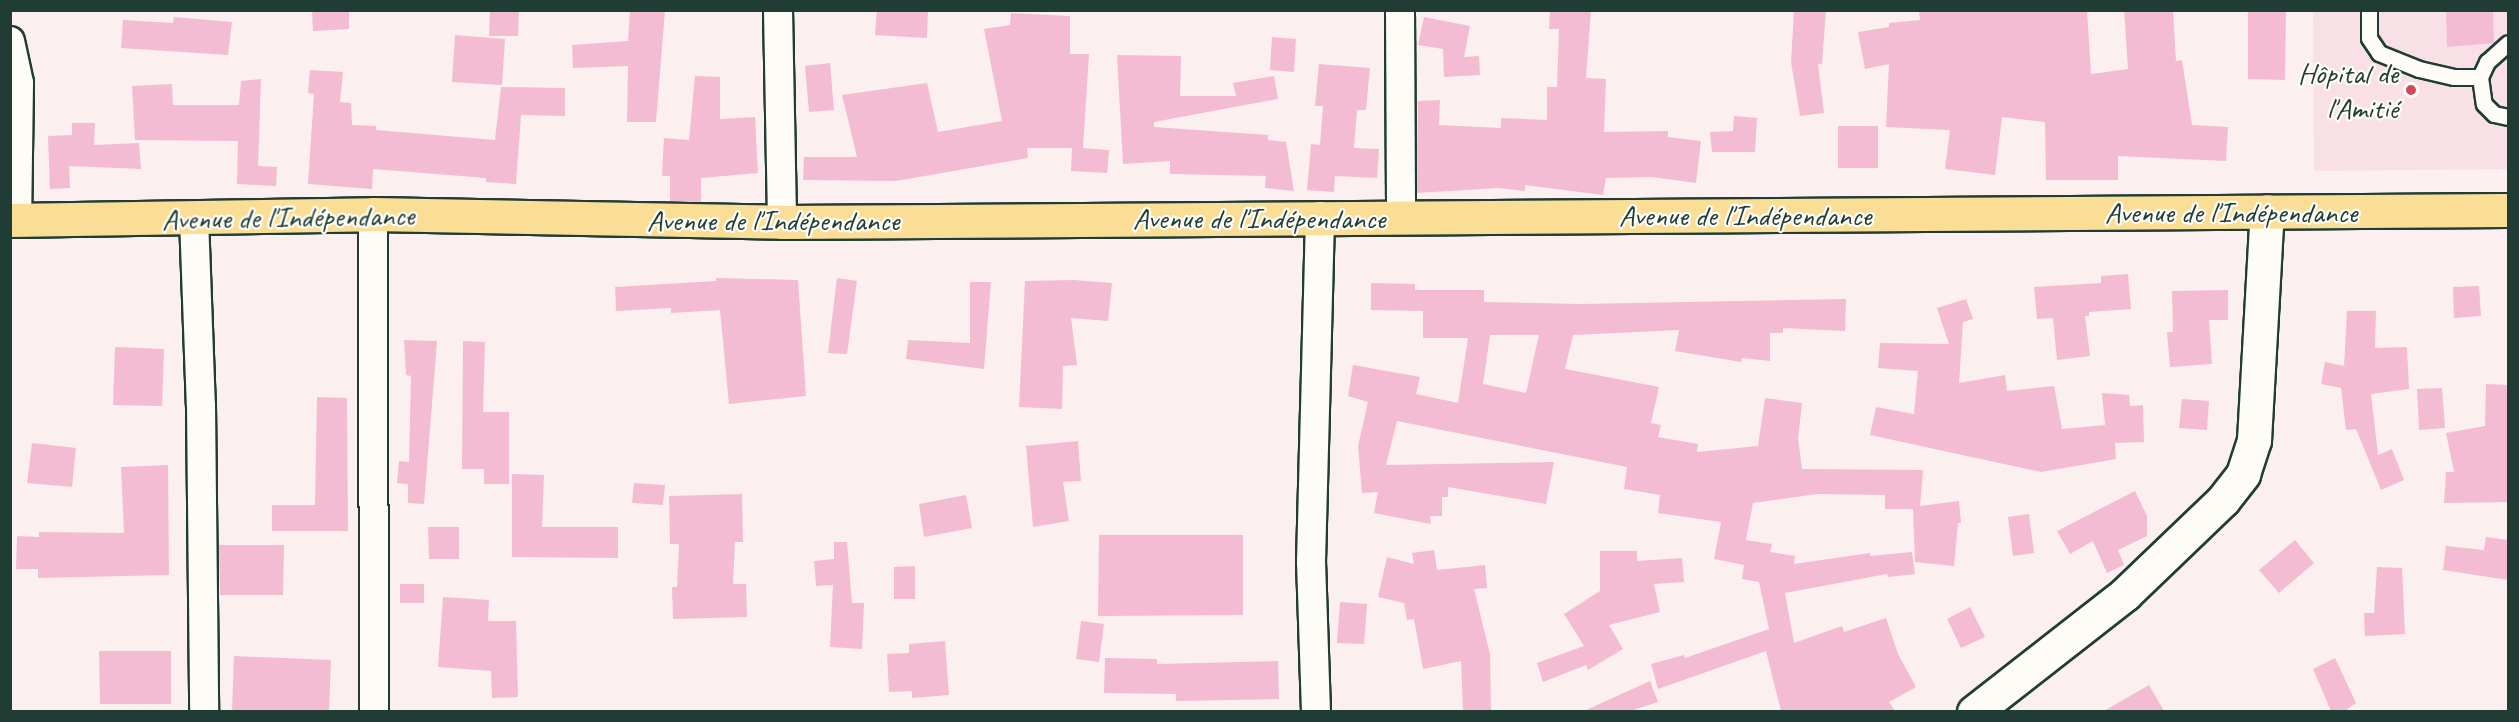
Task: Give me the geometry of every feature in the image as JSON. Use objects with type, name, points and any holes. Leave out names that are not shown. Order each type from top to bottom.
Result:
[{"type":"main road","name":"Avenue de l'Indépendance","points":[[14,220],[373,214],[782,222],[1320,216],[1401,218],[2508,210]]},
{"type":"street","points":[[778,10],[782,222]]},
{"type":"street","points":[[1400,10],[1401,218]]},
{"type":"street","points":[[10,41],[19,83],[14,220]]},
{"type":"street","points":[[1974,711],[2125,594],[2223,500],[2242,474],[2254,440],[2267,211]]},
{"type":"street","points":[[373,214],[375,711]]},
{"type":"street","points":[[1316,711],[1311,562],[1320,216]]},
{"type":"street","points":[[194,218],[201,405],[204,711]]},
{"type":"lane","points":[[2369,10],[2369,38],[2379,53],[2454,77],[2480,77]]},
{"type":"lane","points":[[2508,43],[2487,62],[2480,77],[2484,104],[2494,114],[2508,117]]},
{"type":"shaded area","name":"Hôpital de l'Amitié","points":[[2313,11],[2508,11],[2508,169],[2314,171]]},
{"type":"building","points":[[312,10],[349,10],[349,29],[313,31]]},
{"type":"building","points":[[490,10],[519,10],[518,36],[489,36]]},
{"type":"building","points":[[630,10],[665,10],[656,122],[627,122],[628,66],[573,68],[572,45],[628,41]]},
{"type":"building","points":[[877,10],[928,10],[927,38],[875,35]]},
{"type":"building","points":[[1550,10],[1591,10],[1586,78],[1606,79],[1604,132],[1668,131],[1668,137],[1701,141],[1696,183],[1652,177],[1606,178],[1603,195],[1525,185],[1525,191],[1498,188],[1417,193],[1418,101],[1440,100],[1439,125],[1501,128],[1501,118],[1547,120],[1547,87],[1557,87],[1559,29],[1549,29]]},
{"type":"building","points":[[1794,10],[1826,10],[1822,64],[1818,64],[1824,113],[1800,116],[1791,62]]},
{"type":"building","points":[[1919,10],[2087,10],[2091,74],[2128,69],[2124,10],[2173,10],[2176,61],[2182,60],[2192,125],[2228,127],[2226,161],[2118,156],[2118,180],[2046,180],[2045,122],[2002,117],[1995,175],[1945,169],[1950,130],[1886,127],[1889,64],[1865,69],[1858,32],[1889,27],[1889,23],[1920,20]]},
{"type":"building","points":[[2248,10],[2286,10],[2285,80],[2248,79]]},
{"type":"building","points":[[2446,10],[2493,10],[2494,43],[2447,47]]},
{"type":"building","points":[[1011,13],[1070,16],[1070,54],[1089,54],[1083,148],[1109,150],[1107,173],[1071,171],[1072,148],[1027,148],[1028,158],[896,181],[803,180],[804,157],[857,157],[842,95],[927,83],[938,132],[1002,121],[984,29],[1010,25]]},
{"type":"building","points":[[174,17],[232,22],[228,55],[121,48],[123,20],[173,23]]},
{"type":"building","points":[[1424,17],[1470,26],[1464,57],[1479,56],[1480,75],[1444,77],[1443,49],[1418,45]]},
{"type":"building","points":[[455,35],[505,39],[502,85],[452,82]]},
{"type":"building","points":[[1272,37],[1296,39],[1294,72],[1270,70]]},
{"type":"building","points":[[1117,55],[1181,56],[1180,96],[1236,96],[1233,83],[1274,76],[1278,99],[1154,122],[1154,127],[1268,135],[1268,140],[1286,142],[1294,191],[1265,188],[1266,176],[1170,174],[1170,161],[1123,164]]},
{"type":"building","points":[[830,63],[834,110],[809,112],[805,66]]},
{"type":"building","points":[[1319,64],[1370,68],[1366,110],[1357,110],[1354,148],[1379,149],[1377,178],[1335,176],[1334,192],[1307,190],[1311,144],[1320,145],[1323,106],[1315,106]]},
{"type":"building","points":[[310,70],[343,72],[340,102],[351,103],[352,125],[376,126],[376,130],[495,140],[501,87],[565,88],[565,116],[521,115],[516,184],[486,182],[486,178],[373,169],[372,189],[308,184],[314,94],[308,93]]},
{"type":"building","points":[[695,76],[720,77],[720,119],[755,117],[758,173],[701,178],[701,202],[670,201],[670,176],[662,176],[664,138],[689,140]]},
{"type":"building","points":[[261,79],[258,166],[277,167],[276,186],[237,184],[238,141],[135,140],[132,86],[172,84],[173,105],[239,105],[241,81]]},
{"type":"building","points":[[1734,116],[1757,118],[1755,152],[1712,152],[1710,132],[1733,131]]},
{"type":"building","points":[[72,123],[95,123],[94,145],[139,143],[141,169],[69,166],[70,188],[50,189],[48,136],[72,135]]},
{"type":"building","points":[[1838,126],[1878,126],[1878,168],[1838,168]]},
{"type":"building","points":[[2128,274],[2131,309],[2089,312],[2089,316],[2085,316],[2090,356],[2057,360],[2053,318],[2037,319],[2034,287],[2101,283],[2101,276]]},
{"type":"building","points":[[716,278],[798,280],[806,396],[729,404],[720,310],[671,313],[671,308],[616,311],[615,287],[716,281]]},
{"type":"building","points":[[837,278],[857,281],[847,354],[828,353]]},
{"type":"building","points":[[1074,280],[1112,283],[1108,321],[1071,318],[1077,365],[1063,366],[1062,409],[1019,407],[1025,281]]},
{"type":"building","points":[[970,282],[991,282],[984,369],[906,359],[908,340],[970,343]]},
{"type":"building","points":[[1371,283],[1415,284],[1415,290],[1484,290],[1484,302],[1581,304],[1846,299],[1845,331],[1783,328],[1783,333],[1770,333],[1770,361],[1742,358],[1741,362],[1675,351],[1679,330],[1573,335],[1565,369],[1659,387],[1651,423],[1661,425],[1658,437],[1698,444],[1697,452],[1758,446],[1765,398],[1802,403],[1798,438],[1802,469],[1923,470],[1920,506],[1959,501],[1961,523],[1958,523],[1954,566],[1915,562],[1913,509],[1885,509],[1885,495],[1817,494],[1753,503],[1746,540],[1772,544],[1770,552],[1795,556],[1794,564],[1870,553],[1870,556],[1912,552],[1915,574],[1888,577],[1887,574],[1785,593],[1794,643],[1842,626],[1844,632],[1886,618],[1898,654],[1916,687],[1889,702],[1895,711],[1781,711],[1766,651],[1658,689],[1651,664],[1684,655],[1685,658],[1769,629],[1759,582],[1742,579],[1744,565],[1714,559],[1721,522],[1658,513],[1660,495],[1624,489],[1627,467],[1397,421],[1386,465],[1554,462],[1546,504],[1448,487],[1448,497],[1442,497],[1442,516],[1430,516],[1431,524],[1374,513],[1378,492],[1362,493],[1358,446],[1368,402],[1348,396],[1353,365],[1420,377],[1416,394],[1458,403],[1468,338],[1423,338],[1423,311],[1371,310]],"holes":[[[1490,335],[1539,335],[1526,393],[1483,384]]]},
{"type":"building","points":[[2479,286],[2481,316],[2454,318],[2453,287]]},
{"type":"building","points":[[2228,290],[2228,320],[2209,320],[2212,364],[2170,367],[2167,332],[2173,332],[2172,291]]},
{"type":"building","points":[[1966,299],[1973,319],[1963,322],[1959,383],[2005,375],[2007,391],[2054,386],[2062,429],[2105,425],[2102,393],[2129,395],[2130,406],[2143,405],[2144,442],[2115,443],[2116,459],[2041,472],[1870,435],[1876,407],[1914,414],[1918,371],[1878,368],[1880,343],[1949,344],[1937,308]]},
{"type":"building","points":[[2347,311],[2376,311],[2375,348],[2407,347],[2409,389],[2371,394],[2378,455],[2392,449],[2404,480],[2381,490],[2356,429],[2346,430],[2341,388],[2321,384],[2325,362],[2344,366]]},
{"type":"building","points":[[404,340],[437,341],[424,504],[408,503],[408,484],[397,483],[399,461],[409,462],[411,376],[406,375]]},
{"type":"building","points":[[463,341],[485,342],[483,412],[509,412],[509,484],[484,484],[484,469],[462,469]]},
{"type":"building","points":[[115,347],[164,349],[162,406],[113,405]]},
{"type":"building","points":[[2486,384],[2508,385],[2508,502],[2444,503],[2446,472],[2454,472],[2446,433],[2485,426]]},
{"type":"building","points":[[2442,388],[2445,428],[2419,430],[2417,389]]},
{"type":"building","points":[[317,397],[347,398],[348,531],[272,531],[272,505],[315,505]]},
{"type":"building","points":[[2182,399],[2209,401],[2207,430],[2179,428]]},
{"type":"building","points":[[1078,441],[1081,481],[1063,482],[1069,521],[1033,527],[1026,446]]},
{"type":"building","points":[[32,443],[76,448],[72,487],[27,483]]},
{"type":"building","points":[[168,465],[169,575],[38,578],[38,569],[16,569],[17,536],[39,537],[39,532],[124,533],[121,467]]},
{"type":"building","points":[[512,474],[544,475],[542,527],[618,527],[618,558],[512,557]]},
{"type":"building","points":[[634,483],[665,485],[663,505],[632,503]]},
{"type":"building","points":[[2135,491],[2147,516],[2147,536],[2118,550],[2124,565],[2107,573],[2093,541],[2070,554],[2057,531]]},
{"type":"building","points":[[742,494],[743,542],[735,542],[733,584],[746,584],[747,617],[673,619],[672,587],[677,587],[679,544],[670,544],[669,496]]},
{"type":"building","points":[[966,495],[972,528],[924,537],[919,504]]},
{"type":"building","points":[[2029,514],[2034,553],[2013,556],[2008,517]]},
{"type":"building","points":[[428,527],[459,527],[459,559],[429,559]]},
{"type":"building","points":[[1099,535],[1243,535],[1243,615],[1098,616]]},
{"type":"building","points":[[2486,537],[2508,540],[2508,580],[2443,570],[2446,546],[2484,550]]},
{"type":"building","points":[[2295,540],[2314,563],[2279,593],[2259,570]]},
{"type":"building","points":[[834,542],[847,542],[852,603],[864,603],[862,649],[830,647],[833,585],[816,586],[814,561],[834,559]]},
{"type":"building","points":[[219,545],[284,545],[283,595],[220,595]]},
{"type":"building","points":[[1434,550],[1437,570],[1485,565],[1487,588],[1474,589],[1490,654],[1491,711],[1463,711],[1461,661],[1423,669],[1414,619],[1407,620],[1404,603],[1378,597],[1387,557],[1414,564],[1412,553]]},
{"type":"building","points":[[1600,551],[1637,551],[1637,561],[1682,558],[1684,582],[1654,584],[1660,612],[1609,625],[1623,649],[1588,670],[1586,665],[1543,682],[1537,663],[1584,646],[1564,614],[1600,591]]},
{"type":"building","points":[[915,566],[915,599],[894,599],[894,567]]},
{"type":"building","points":[[2377,567],[2402,568],[2405,634],[2365,636],[2364,613],[2374,613]]},
{"type":"building","points":[[400,584],[424,584],[424,603],[400,603]]},
{"type":"building","points":[[443,597],[489,600],[488,621],[516,621],[518,697],[492,698],[491,671],[438,667]]},
{"type":"building","points":[[1340,602],[1367,604],[1364,644],[1337,643]]},
{"type":"building","points":[[1970,607],[1985,637],[1961,648],[1947,619]]},
{"type":"building","points":[[1081,621],[1104,624],[1099,662],[1076,659]]},
{"type":"building","points":[[945,641],[949,695],[912,698],[912,691],[889,692],[887,654],[909,653],[909,644]]},
{"type":"building","points":[[99,651],[171,651],[171,704],[100,704]]},
{"type":"building","points":[[234,656],[331,660],[329,711],[232,711]]},
{"type":"building","points":[[1105,658],[1157,659],[1157,664],[1278,661],[1279,699],[1176,701],[1176,694],[1104,693]]},
{"type":"building","points":[[2335,658],[2356,703],[2345,711],[2331,711],[2313,669]]},
{"type":"building","points":[[1650,681],[1658,702],[1630,711],[1584,711]]},
{"type":"building","points":[[2149,685],[2164,711],[2104,711]]},
{"type":"place","name":"Hôpital de l'Amitié","points":[[2411,90]]}]
